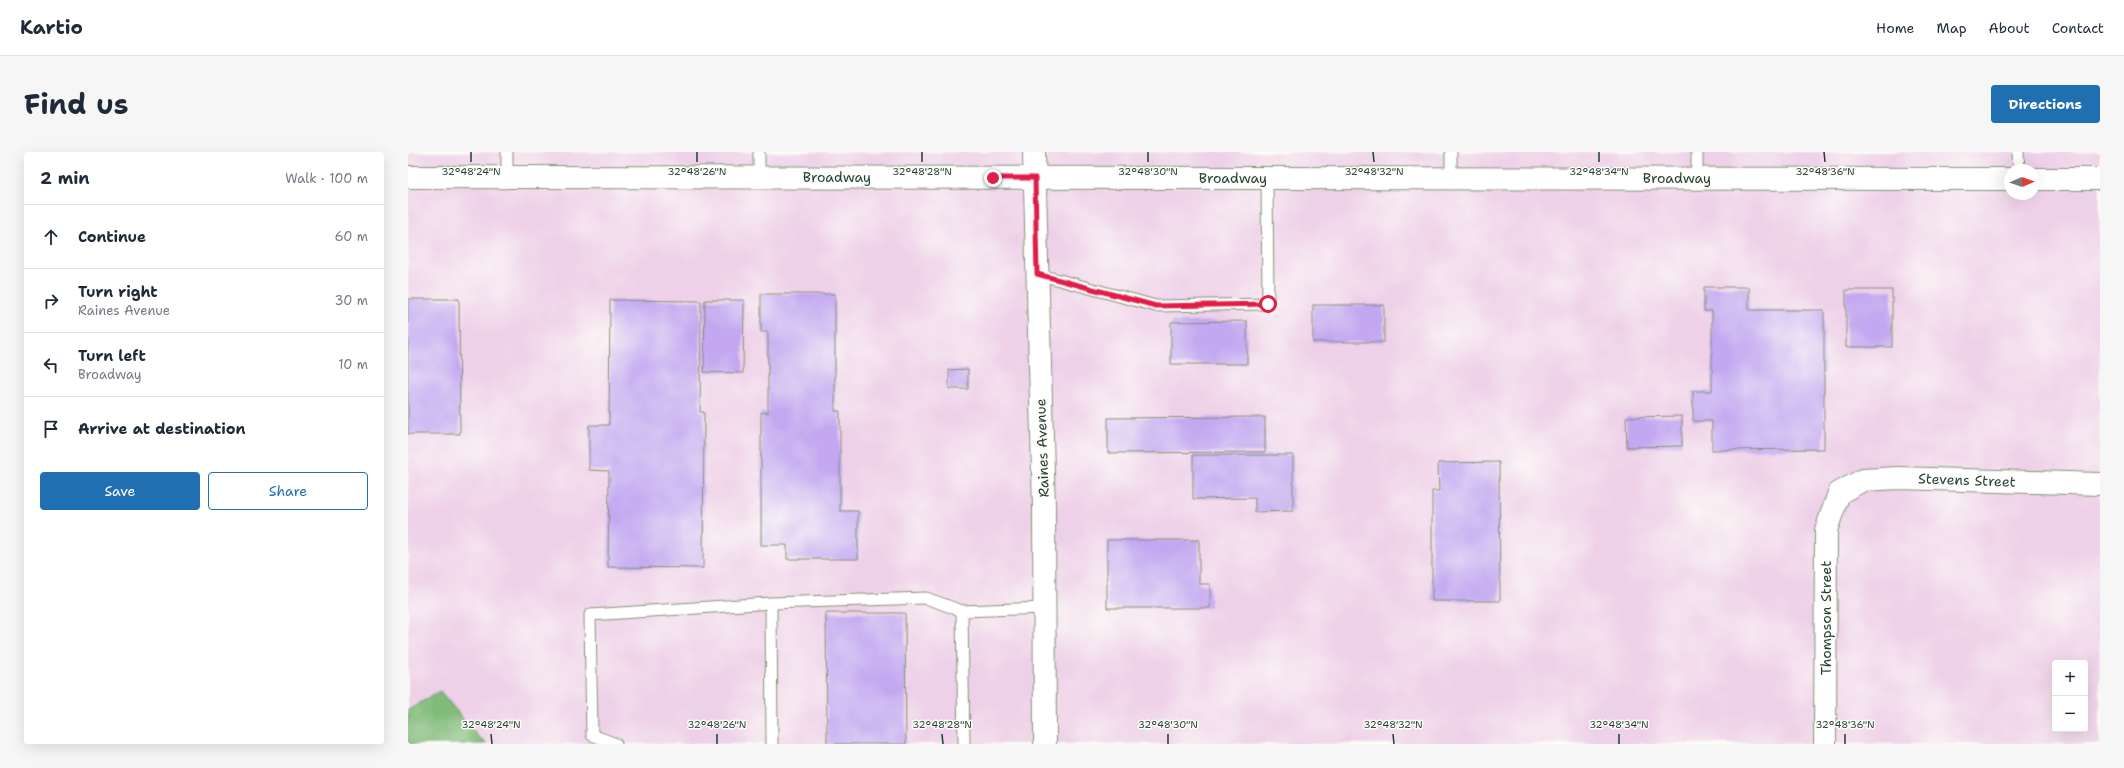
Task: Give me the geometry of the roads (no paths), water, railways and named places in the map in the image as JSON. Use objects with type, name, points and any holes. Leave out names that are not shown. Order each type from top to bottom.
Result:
[{"type":"main road","name":"Raines Avenue","points":[[1034,152],[1044,508],[1045,744]]},
{"type":"main road","name":"Broadway","points":[[408,177],[2004,179]]},
{"type":"main road","points":[[2040,179],[2100,179]]},
{"type":"main road","name":"Stevens Street","points":[[1839,493],[1863,480],[1870,479],[2100,484]]},
{"type":"main road","name":"Thompson Street","points":[[1825,744],[1826,530],[1839,493]]},
{"type":"lane","points":[[507,152],[507,177]]},
{"type":"lane","points":[[759,152],[759,177]]},
{"type":"lane","points":[[1451,152],[1451,178]]},
{"type":"lane","points":[[1696,152],[1697,178]]},
{"type":"lane","points":[[2018,152],[2019,164]]},
{"type":"lane","points":[[1037,274],[1156,306],[1268,304],[1266,178]]},
{"type":"lane","points":[[616,744],[592,735],[590,615],[772,603],[926,598],[962,611],[1044,608]]},
{"type":"lane","points":[[772,603],[772,744]]},
{"type":"lane","points":[[962,611],[964,744]]}]
